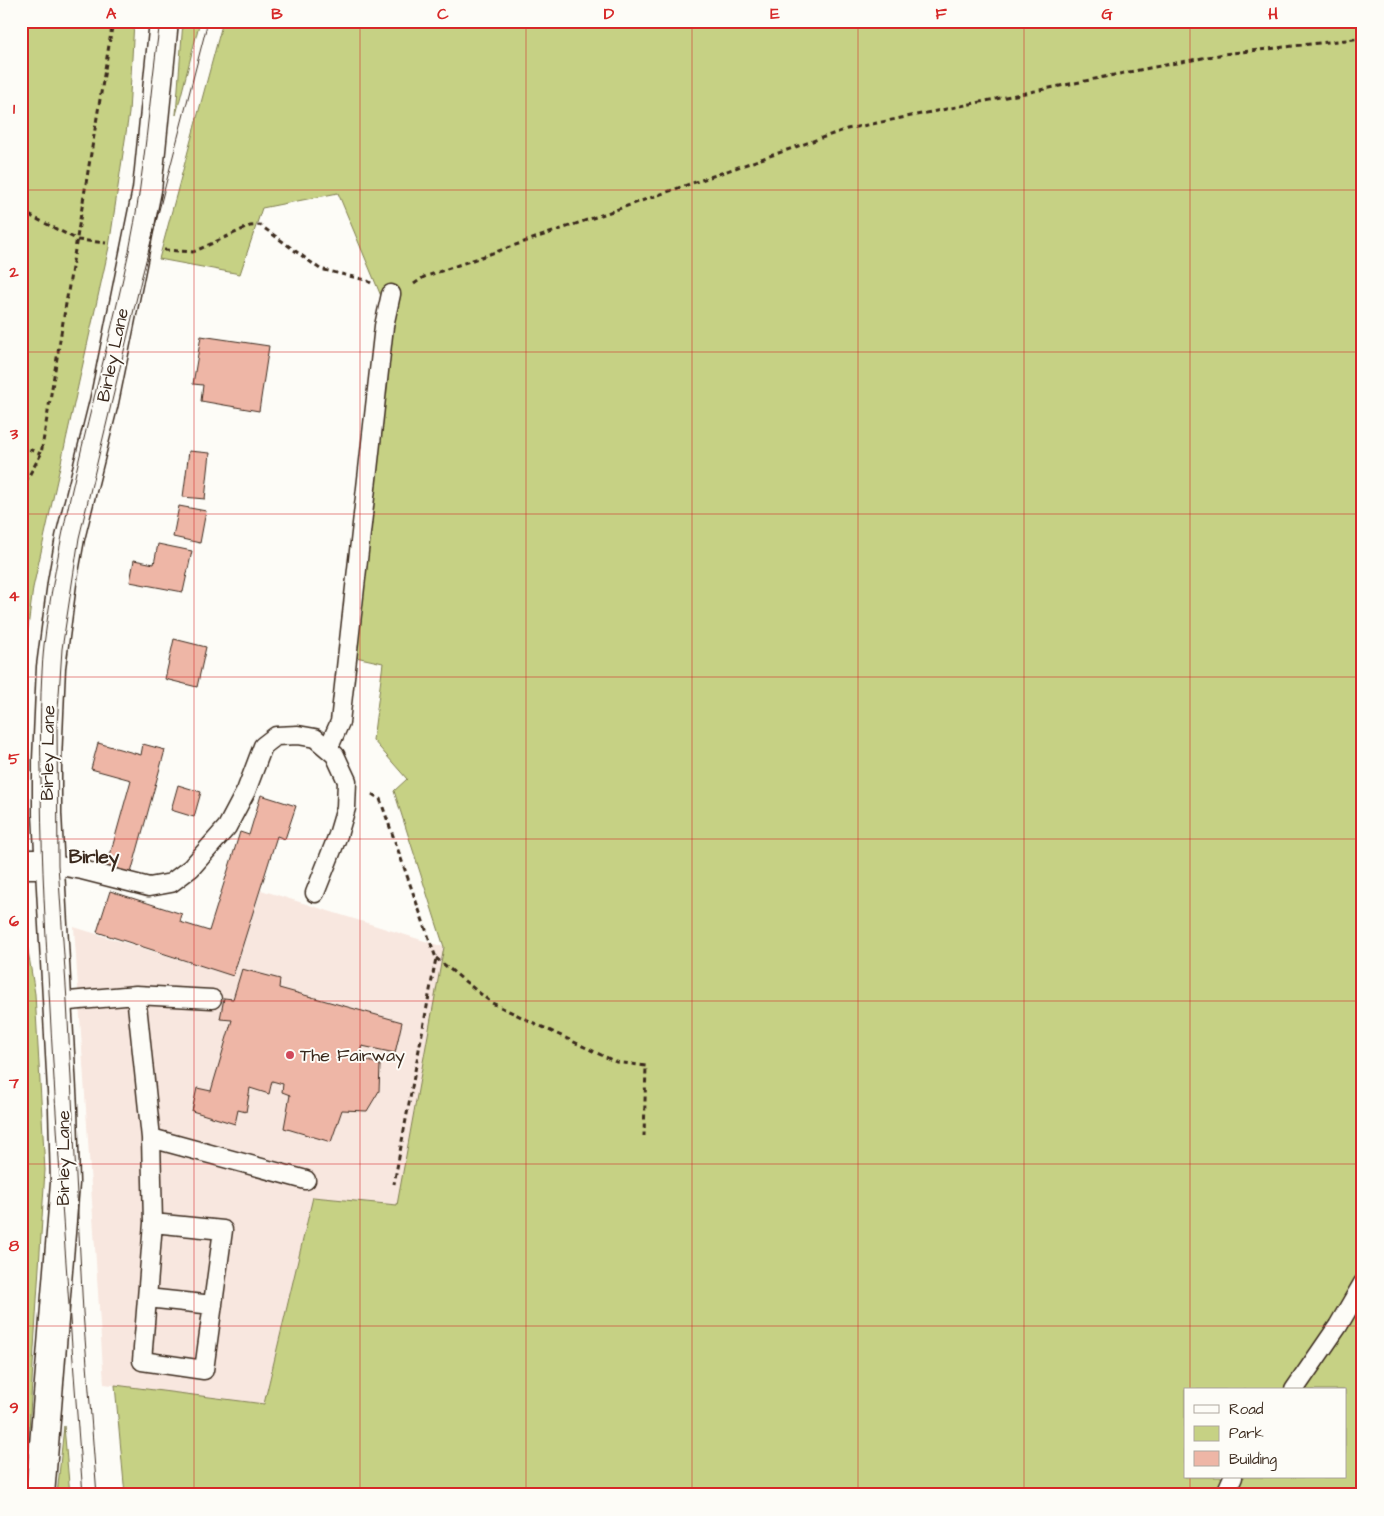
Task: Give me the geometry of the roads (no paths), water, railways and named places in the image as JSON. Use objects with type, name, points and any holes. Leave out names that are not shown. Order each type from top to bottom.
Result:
[{"type":"street","name":"Birley Lane","points":[[40,1495],[65,1184],[58,1002],[49,864],[47,752],[51,667],[56,620],[70,538],[104,402],[147,190],[164,21]]},
{"type":"street","points":[[21,864],[49,864]]},
{"type":"lane","points":[[328,749],[340,722],[384,326],[391,294]]},
{"type":"lane","points":[[49,864],[66,866],[149,887],[170,883],[191,868],[227,827],[246,791],[263,746],[276,736],[298,735],[315,738],[335,755],[347,781],[346,808],[316,893]]},
{"type":"lane","points":[[136,995],[151,1138],[153,1223],[142,1361],[204,1370],[223,1230],[153,1223]]},
{"type":"lane","points":[[58,1002],[136,995],[212,999]]},
{"type":"lane","points":[[151,1138],[306,1180]]},
{"type":"lane","points":[[1295,1388],[1338,1326],[1363,1282]]},
{"type":"lane","points":[[147,1298],[213,1305]]},
{"type":"lane","points":[[1225,1495],[1233,1478]]},
{"type":"tram line","points":[[83,1495],[45,923],[40,724],[42,677],[44,645],[60,545],[129,251],[143,165],[160,21]]},
{"type":"tram line","points":[[97,1495],[83,1312],[58,865],[57,725],[62,649],[79,538],[142,276],[208,21]]},
{"type":"place","name":"The Fairway","points":[[290,1055]]},
{"type":"district","name":"Birley","points":[[94,857]]}]
